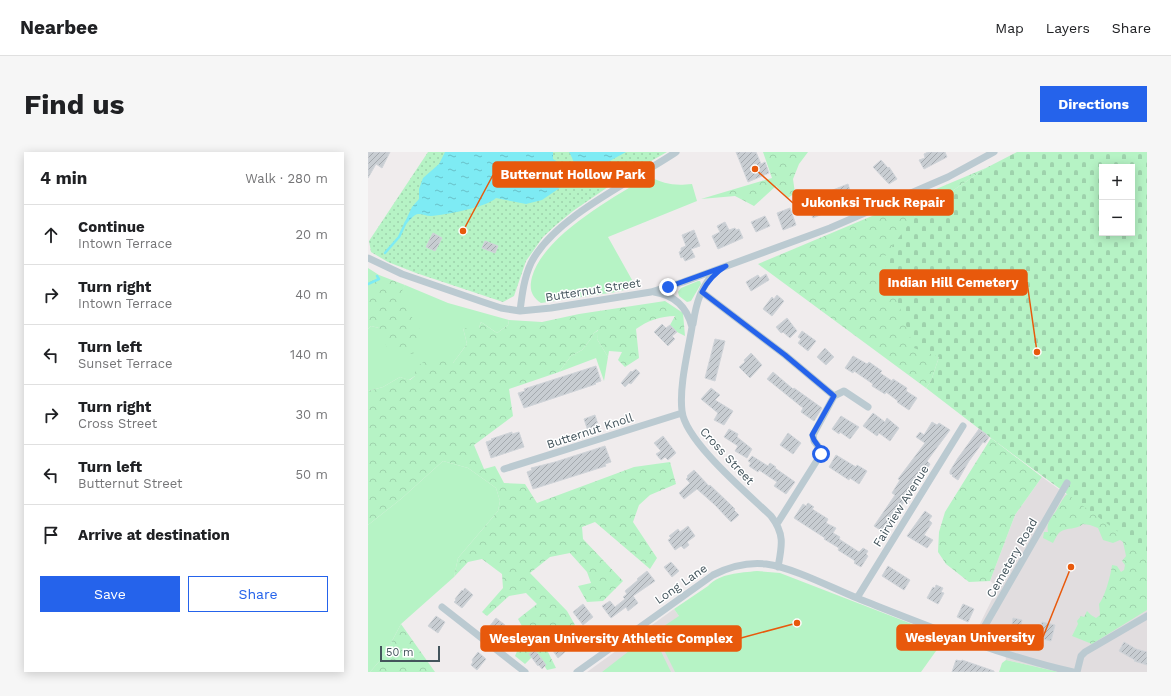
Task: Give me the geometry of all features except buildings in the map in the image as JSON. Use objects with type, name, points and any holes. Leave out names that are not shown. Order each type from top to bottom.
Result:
[{"type":"street","points":[[520,311],[522,293],[531,263],[546,242],[570,220],[676,152]]},
{"type":"street","name":"Butternut Street","points":[[368,258],[387,268],[432,285],[501,308],[520,311],[551,308],[652,292],[830,228],[948,176],[994,152]]},
{"type":"street","name":"Cross Street","points":[[726,266],[706,282],[697,302],[682,392],[682,413],[685,424],[699,444],[771,516],[777,524],[782,542],[778,567]]},
{"type":"street","points":[[652,292],[670,296],[678,302],[690,318],[692,327]]},
{"type":"street","points":[[702,292],[785,355],[834,396]]},
{"type":"street","points":[[777,524],[821,454],[821,450],[812,435],[834,396],[844,392],[868,407]]},
{"type":"street","name":"Butternut Knoll","points":[[504,470],[682,413]]},
{"type":"street","name":"Fairview Avenue","points":[[856,598],[963,426]]},
{"type":"street","name":"Cemetery Road","points":[[975,643],[1067,483]]},
{"type":"street","name":"Long Lane","points":[[577,672],[713,575],[723,570],[742,565],[765,564],[778,567],[856,598]]},
{"type":"street","points":[[856,598],[1013,657],[1073,672]]},
{"type":"street","points":[[442,607],[525,672]]},
{"type":"street","points":[[1077,672],[1081,656],[1085,652],[1147,616]]},
{"type":"shaded area","points":[[1042,477],[1147,553],[1147,672],[1059,672],[1006,660],[1003,642],[976,632],[998,587],[990,581],[1015,515]]},
{"type":"shaded area","points":[[674,609],[719,672],[587,672]]},
{"type":"green space","points":[[428,152],[667,152],[621,178],[573,211],[556,225],[543,237],[526,261],[514,296],[503,302],[416,273],[388,262],[371,252],[369,241]]},
{"type":"green space","points":[[763,152],[808,152],[799,164],[793,179],[795,193],[788,198],[776,186],[754,206],[735,196],[701,199],[772,178]]},
{"type":"green space","points":[[1017,152],[1147,152],[1147,553],[926,388],[931,381],[939,357],[914,348],[883,259],[914,217],[986,168]]},
{"type":"green space","points":[[986,168],[914,217],[939,357],[931,381],[926,388],[758,264]]},
{"type":"green space","points":[[648,176],[669,184],[692,184],[697,201],[608,237],[636,287],[616,292],[541,303],[533,295],[531,289],[532,277],[539,262],[550,247],[581,219]]},
{"type":"green space","points":[[368,268],[379,275],[405,285],[399,297],[424,336],[413,354],[388,350],[379,328],[371,326],[368,329]]},
{"type":"green space","points":[[700,281],[701,284],[691,301],[687,302],[679,296],[678,292],[681,288]]},
{"type":"green space","points":[[405,285],[448,303],[509,320],[508,325],[497,333],[481,322],[479,328],[463,328],[467,344],[453,363],[415,376],[409,380],[400,377],[383,387],[368,391],[368,329],[371,326],[379,328]]},
{"type":"green space","points":[[665,301],[683,313],[685,336],[677,332],[670,325],[675,316],[659,318],[645,324],[636,329],[639,358],[625,367],[618,360],[622,352],[609,351],[608,357],[597,339],[598,330],[594,333],[582,350],[571,356],[559,372],[509,389],[513,416],[474,445],[484,469],[495,466],[504,483],[525,484],[537,503],[634,467],[670,462],[676,484],[650,495],[639,505],[633,522],[657,558],[650,569],[595,522],[582,527],[583,539],[623,581],[603,601],[587,602],[578,586],[591,583],[587,572],[570,553],[550,557],[530,573],[567,611],[575,625],[559,641],[547,650],[556,668],[547,670],[536,653],[525,664],[515,656],[518,649],[529,639],[518,619],[537,604],[526,593],[509,596],[487,616],[482,612],[503,588],[502,574],[482,559],[468,562],[454,577],[458,558],[498,511],[500,501],[496,488],[468,468],[443,461],[401,499],[368,525],[368,391],[383,387],[400,377],[410,380],[415,376],[415,368],[430,357],[453,363],[467,344],[463,328],[479,328],[481,322],[497,333],[508,325],[509,320],[542,322],[579,314]]},
{"type":"green space","points":[[599,330],[597,339],[608,357],[604,381],[596,358],[559,372],[571,356],[582,350],[594,333]]},
{"type":"green space","points":[[991,438],[1042,477],[1015,515],[990,581],[969,582],[946,564],[938,552],[939,532],[945,512]]},
{"type":"green space","points":[[443,461],[468,468],[496,488],[500,501],[498,511],[458,558],[454,577],[401,624],[384,656],[370,672],[368,672],[368,525],[401,499]]},
{"type":"green space","points":[[1067,494],[1147,532],[1147,610],[1092,644],[1072,636],[1078,624],[1077,621],[1081,616],[1084,617],[1087,611],[1096,618],[1100,615],[1099,604],[1109,579],[1112,565],[1117,566],[1121,572],[1124,570],[1125,565],[1122,561],[1126,556],[1123,542],[1120,540],[1113,543],[1103,540],[1098,528],[1090,525],[1083,524],[1078,527],[1063,530],[1058,534],[1053,543],[1043,538],[1044,532],[1048,532],[1049,521]]},
{"type":"green space","points":[[757,571],[780,573],[943,636],[947,641],[942,640],[941,644],[921,672],[675,672],[655,632],[679,616],[674,609],[718,578],[731,574]]},
{"type":"green space","points":[[401,624],[435,672],[370,672],[384,656]]},
{"type":"green space","points":[[651,634],[653,635],[671,672],[602,672]]},
{"type":"green space","points":[[1006,660],[1059,672],[999,672],[1002,663]]},
{"type":"water","points":[[445,152],[553,152],[553,159],[564,166],[568,172],[570,181],[542,200],[526,204],[496,198],[475,207],[446,214],[431,216],[417,214],[405,225],[404,224],[412,207],[419,199],[419,189],[423,178],[439,164]]},
{"type":"water","points":[[569,152],[626,152],[588,173],[584,173],[580,172]]},
{"type":"waterway","points":[[385,253],[399,237],[406,222]]},
{"type":"waterway","points":[[368,284],[379,279],[377,276]]},
{"type":"place","name":"Jukonksi Truck Repair","points":[[755,169]]},
{"type":"place","name":"Butternut Hollow Park","points":[[463,231]]},
{"type":"place","name":"Indian Hill Cemetery","points":[[1037,352]]},
{"type":"place","name":"Wesleyan University","points":[[1071,567]]},
{"type":"place","name":"Wesleyan University Athletic Complex","points":[[797,623]]},
{"type":"route","points":[[668,287],[726,266],[706,282],[702,292],[785,355],[834,396],[812,435],[814,440],[819,445],[821,454]]}]
